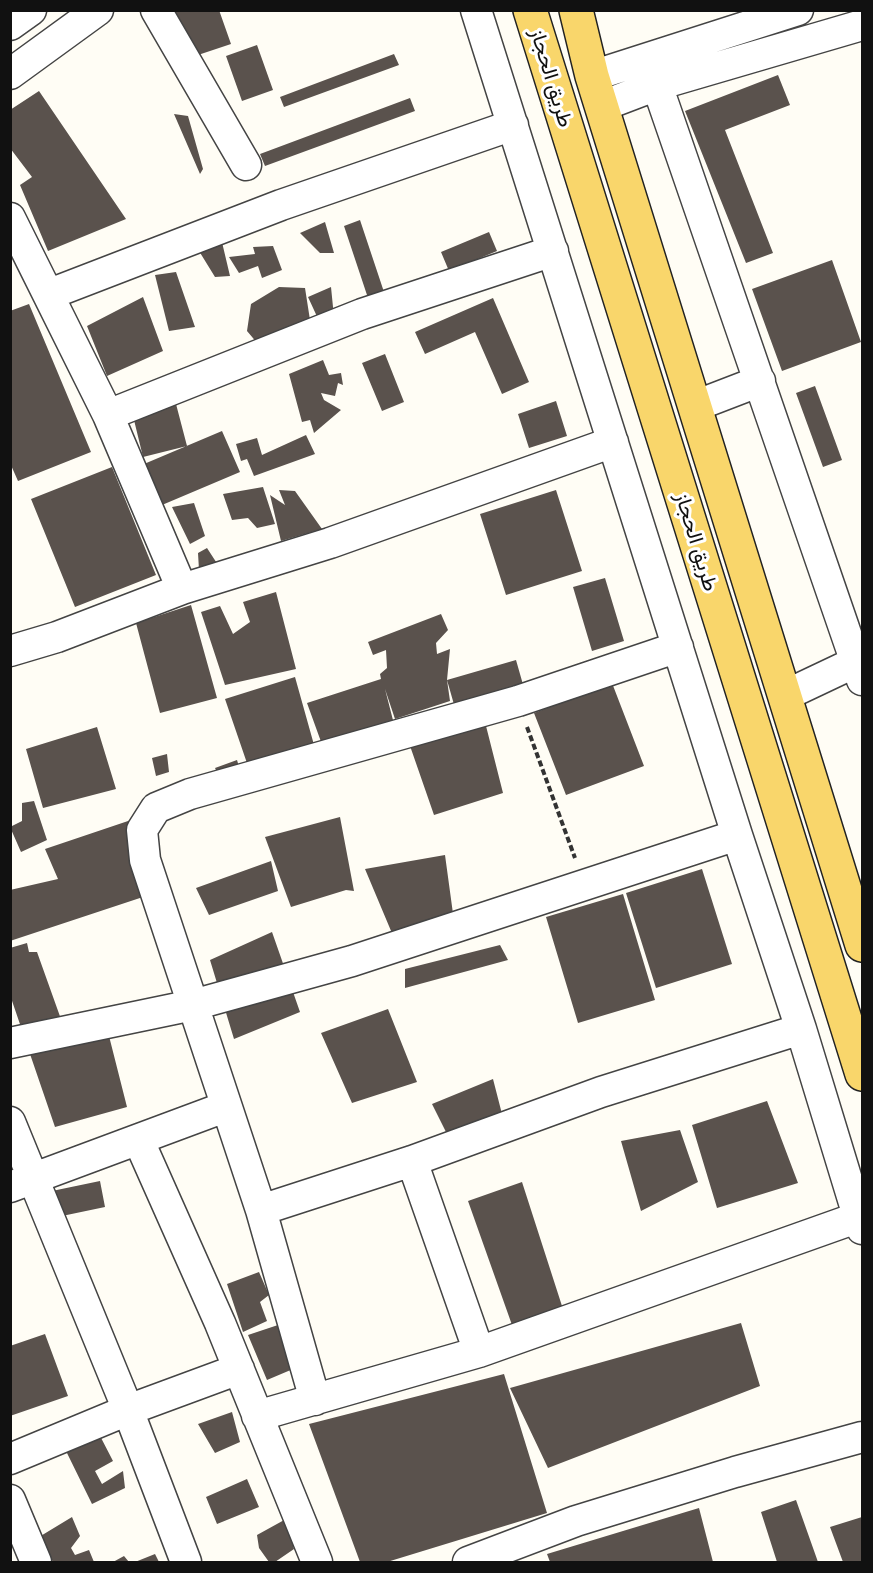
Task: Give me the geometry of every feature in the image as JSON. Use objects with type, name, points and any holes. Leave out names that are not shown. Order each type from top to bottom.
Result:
[{"type":"main road","name":"طريق الحجاز","points":[[530,10],[862,1074]]},
{"type":"main road","name":"طريق الحجاز","points":[[576,10],[592,76],[862,945]]},
{"type":"street","points":[[10,25],[31,10]]},
{"type":"street","points":[[10,74],[98,10]]},
{"type":"street","points":[[156,10],[246,165]]},
{"type":"street","points":[[257,1416],[478,1352],[861,1223],[476,10]]},
{"type":"street","points":[[592,76],[798,10]]},
{"type":"street","points":[[602,106],[657,85],[862,26]]},
{"type":"street","points":[[657,85],[861,667],[786,695]]},
{"type":"street","points":[[50,294],[281,205],[513,125]]},
{"type":"street","points":[[10,218],[50,294],[108,415],[182,589]]},
{"type":"street","points":[[108,415],[362,314],[553,251]]},
{"type":"street","points":[[695,406],[760,381]]},
{"type":"street","points":[[10,651],[57,637],[182,589],[330,543],[613,442]]},
{"type":"street","points":[[315,1400],[261,1210],[145,860],[142,830],[156,808],[190,794],[518,701],[678,647]]},
{"type":"street","points":[[10,1042],[194,1005],[352,961],[737,835]]},
{"type":"street","points":[[261,1210],[412,1161],[601,1092],[801,1029]]},
{"type":"street","points":[[22,1182],[139,1141],[225,1107]]},
{"type":"street","points":[[10,1122],[22,1182],[128,1410],[186,1563]]},
{"type":"street","points":[[139,1141],[239,1369],[316,1563]]},
{"type":"street","points":[[412,1161],[478,1352]]},
{"type":"street","points":[[10,1459],[128,1410],[239,1369]]},
{"type":"street","points":[[487,1559],[576,1521],[735,1472],[862,1437]]},
{"type":"street","points":[[10,1500],[36,1563]]},
{"type":"path","points":[[518,701],[585,885]]},
{"type":"building","points":[[172,10],[219,10],[231,44],[189,58]]},
{"type":"building","points":[[257,45],[273,90],[242,101],[226,56]]},
{"type":"building","points":[[394,54],[399,65],[284,107],[280,97]]},
{"type":"building","points":[[778,75],[790,105],[725,130],[773,253],[746,263],[685,111]]},
{"type":"building","points":[[39,91],[126,219],[48,251],[20,185],[32,177],[10,148],[10,110]]},
{"type":"building","points":[[410,98],[415,111],[265,166],[260,154]]},
{"type":"building","points":[[174,114],[188,116],[203,169],[200,174]]},
{"type":"building","points":[[360,220],[385,295],[372,310],[344,226]]},
{"type":"building","points":[[325,222],[334,253],[320,253],[300,233]]},
{"type":"building","points":[[489,232],[497,251],[449,271],[441,252]]},
{"type":"building","points":[[221,238],[230,276],[215,277],[199,251]]},
{"type":"building","points":[[273,246],[282,270],[262,278],[258,266],[239,273],[229,257],[255,254],[253,247]]},
{"type":"building","points":[[832,260],[861,342],[782,371],[752,289]]},
{"type":"building","points":[[176,272],[195,327],[169,331],[155,275]]},
{"type":"building","points":[[279,287],[305,288],[310,320],[258,344],[247,331],[251,304]]},
{"type":"building","points":[[331,287],[334,317],[320,323],[308,297]]},
{"type":"building","points":[[143,297],[163,351],[107,376],[87,326]]},
{"type":"building","points":[[493,298],[529,382],[502,394],[475,332],[425,354],[415,332]]},
{"type":"building","points":[[29,304],[91,452],[18,481],[10,463],[10,311]]},
{"type":"building","points":[[385,354],[404,402],[382,411],[362,363]]},
{"type":"building","points":[[323,360],[329,375],[341,373],[343,385],[338,383],[335,396],[321,393],[324,400],[341,410],[314,433],[310,420],[302,422],[289,374]]},
{"type":"building","points":[[815,386],[842,460],[823,467],[796,393]]},
{"type":"building","points":[[556,401],[567,436],[529,448],[518,414]]},
{"type":"building","points":[[176,404],[187,446],[143,457],[134,420]]},
{"type":"building","points":[[222,431],[240,472],[162,505],[144,464]]},
{"type":"building","points":[[306,435],[315,454],[254,476],[247,459],[241,461],[236,444],[257,438],[262,455]]},
{"type":"building","points":[[112,467],[156,575],[75,607],[31,499]]},
{"type":"building","points":[[263,487],[275,524],[257,528],[248,518],[232,520],[223,494]]},
{"type":"building","points":[[279,490],[295,491],[322,529],[281,541],[270,495],[285,505]]},
{"type":"building","points":[[556,490],[582,571],[506,595],[480,514]]},
{"type":"building","points":[[194,503],[205,536],[190,544],[172,507]]},
{"type":"building","points":[[207,548],[220,568],[199,570],[198,553]]},
{"type":"building","points":[[605,578],[624,641],[592,651],[573,587]]},
{"type":"building","points":[[276,592],[296,669],[225,685],[201,612],[220,606],[233,634],[250,622],[243,602]]},
{"type":"building","points":[[191,605],[217,698],[160,713],[136,623]]},
{"type":"building","points":[[441,614],[448,630],[436,643],[437,654],[450,649],[447,680],[450,701],[395,719],[385,689],[395,728],[324,750],[307,703],[381,679],[380,674],[387,668],[386,650],[373,655],[368,642]]},
{"type":"building","points":[[516,660],[524,688],[455,708],[447,680]]},
{"type":"building","points":[[295,677],[316,752],[249,769],[225,699]]},
{"type":"building","points":[[612,683],[644,766],[566,795],[534,713]]},
{"type":"building","points":[[485,722],[503,793],[434,815],[409,743]]},
{"type":"building","points":[[97,727],[116,789],[43,808],[26,749]]},
{"type":"building","points":[[167,754],[169,772],[156,776],[152,758]]},
{"type":"building","points":[[237,760],[240,770],[220,778],[215,768]]},
{"type":"building","points":[[34,801],[47,840],[21,852],[10,827],[22,821],[22,803]]},
{"type":"building","points":[[340,817],[354,891],[346,890],[291,907],[265,837]]},
{"type":"building","points":[[131,820],[146,896],[10,941],[10,890],[58,879],[45,849]]},
{"type":"building","points":[[445,855],[454,921],[394,938],[365,869]]},
{"type":"building","points":[[271,861],[278,891],[209,915],[196,888]]},
{"type":"building","points":[[702,869],[732,964],[656,988],[626,893]]},
{"type":"building","points":[[623,894],[655,1000],[578,1023],[546,917]]},
{"type":"building","points":[[272,932],[300,1012],[234,1039],[210,960]]},
{"type":"building","points":[[27,943],[29,952],[37,952],[62,1022],[23,1033],[10,995],[10,948]]},
{"type":"building","points":[[500,945],[508,960],[405,988],[405,969]]},
{"type":"building","points":[[388,1009],[417,1082],[352,1103],[321,1033]]},
{"type":"building","points":[[109,1036],[127,1107],[55,1127],[30,1054]]},
{"type":"building","points":[[493,1079],[502,1114],[447,1134],[432,1104]]},
{"type":"building","points":[[767,1101],[798,1183],[717,1208],[692,1125]]},
{"type":"building","points":[[680,1130],[698,1182],[641,1211],[621,1141]]},
{"type":"building","points":[[100,1181],[105,1207],[62,1216],[52,1191]]},
{"type":"building","points":[[522,1182],[562,1306],[512,1325],[468,1201]]},
{"type":"building","points":[[259,1272],[269,1295],[260,1302],[267,1321],[243,1332],[227,1284]]},
{"type":"building","points":[[741,1323],[760,1386],[548,1468],[510,1388]]},
{"type":"building","points":[[281,1324],[293,1369],[267,1380],[248,1335]]},
{"type":"building","points":[[45,1334],[68,1396],[10,1416],[10,1346]]},
{"type":"building","points":[[504,1374],[547,1513],[387,1562],[360,1562],[309,1424]]},
{"type":"building","points":[[232,1412],[240,1442],[215,1453],[198,1424]]},
{"type":"building","points":[[98,1432],[113,1461],[95,1471],[102,1484],[123,1471],[125,1488],[92,1504],[66,1451]]},
{"type":"building","points":[[247,1479],[259,1507],[217,1524],[206,1497]]},
{"type":"building","points":[[796,1500],[818,1562],[777,1562],[761,1512]]},
{"type":"building","points":[[699,1508],[713,1562],[550,1562],[547,1554]]},
{"type":"building","points":[[72,1517],[80,1536],[71,1548],[75,1555],[89,1550],[94,1562],[53,1562],[39,1537]]},
{"type":"building","points":[[862,1517],[862,1562],[843,1562],[830,1527]]},
{"type":"building","points":[[286,1519],[294,1549],[275,1562],[269,1562],[259,1548],[257,1535]]},
{"type":"building","points":[[155,1554],[159,1562],[135,1562]]},
{"type":"building","points":[[124,1556],[129,1562],[113,1562]]}]
